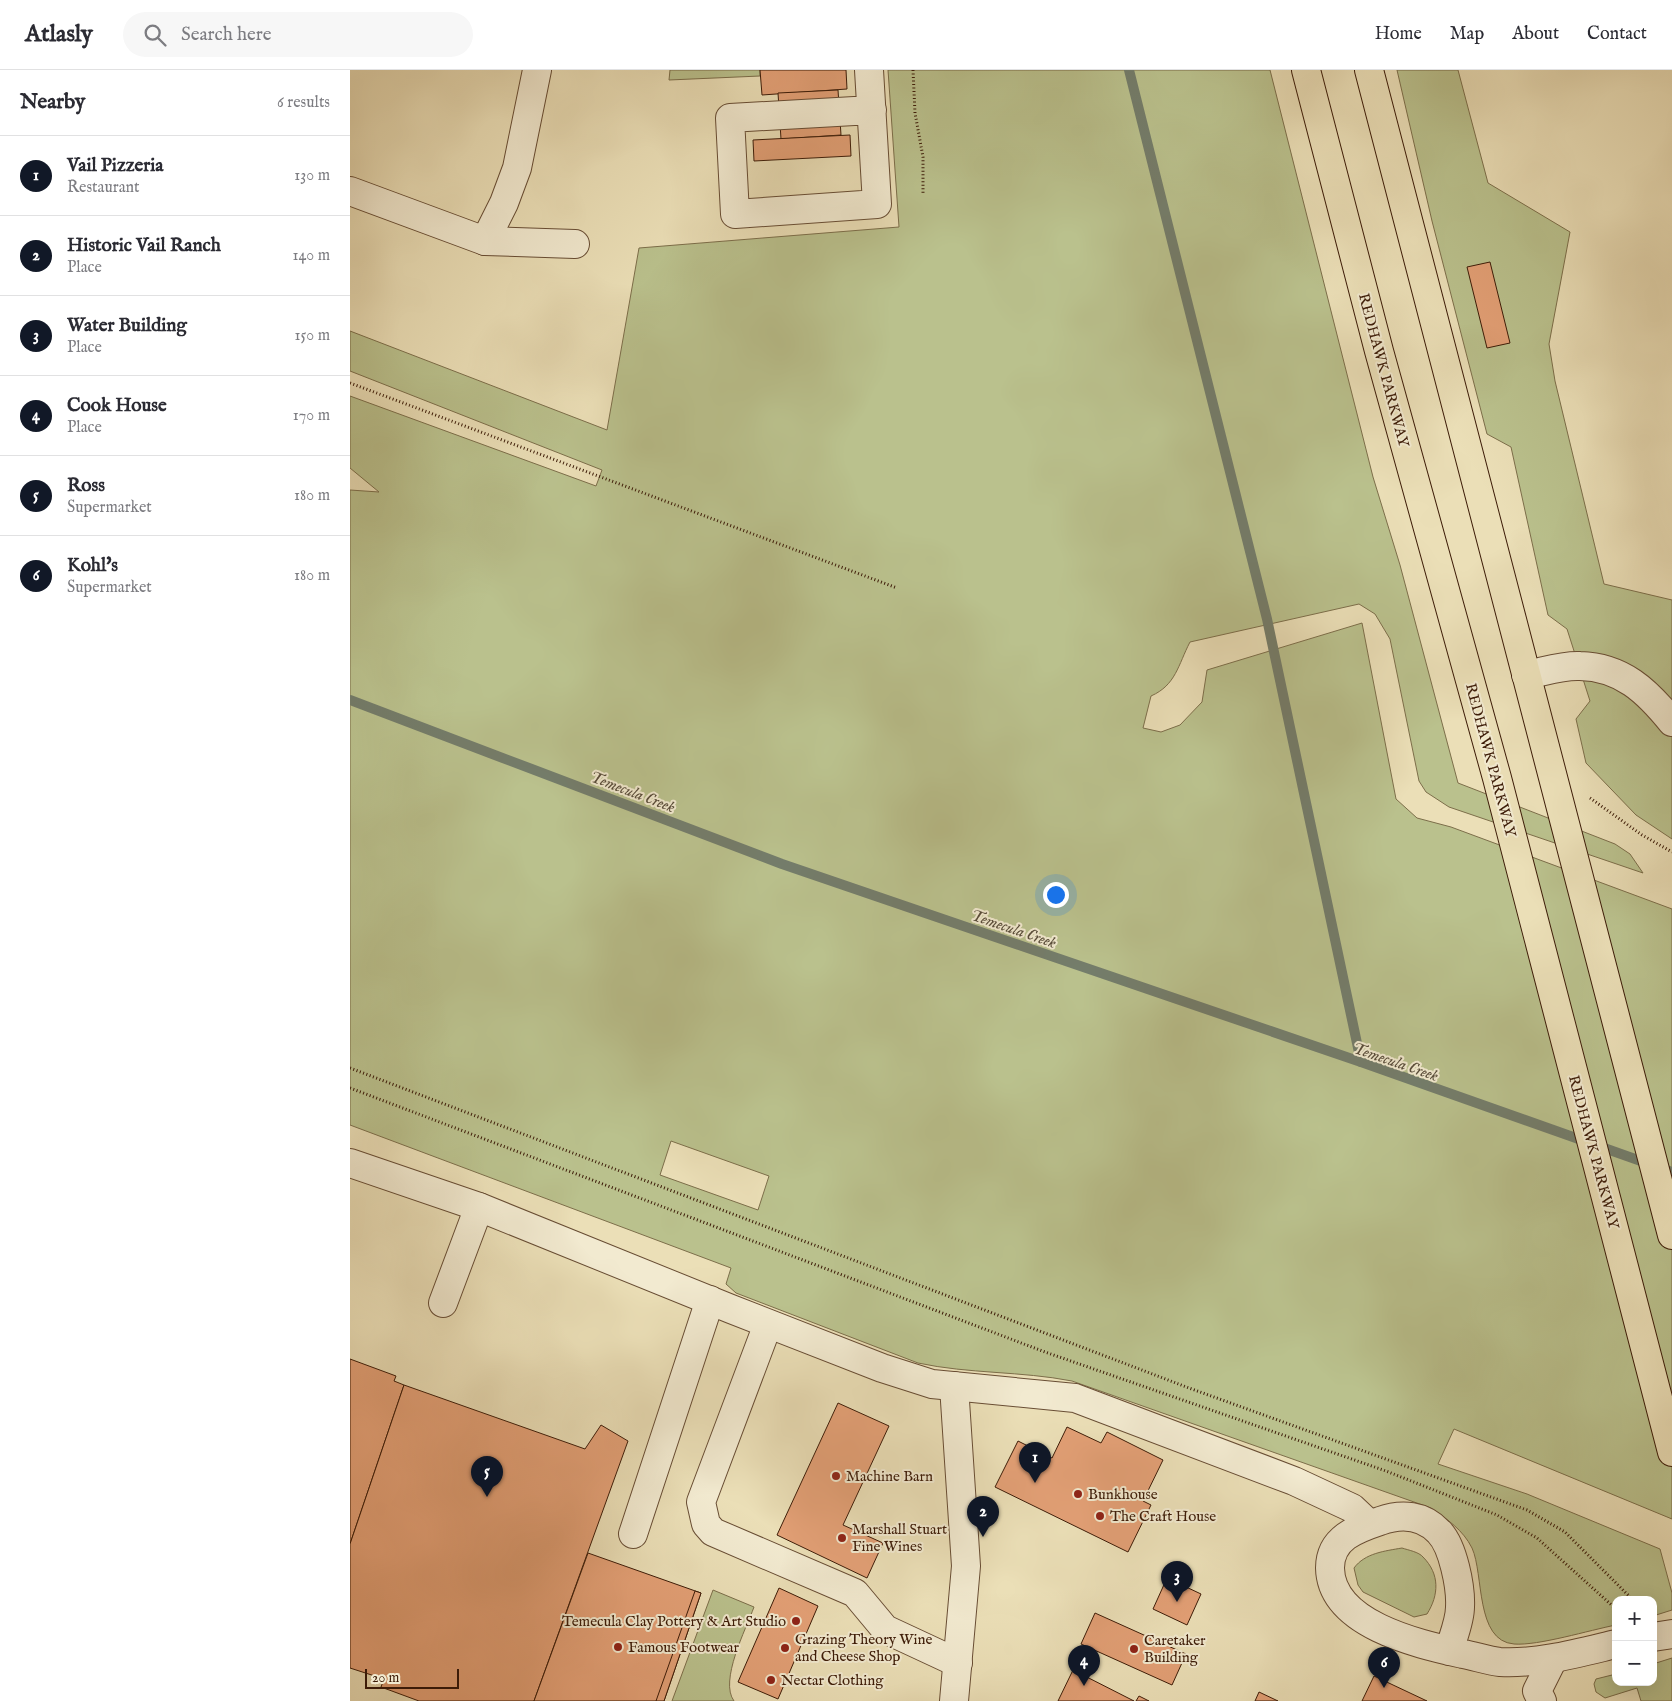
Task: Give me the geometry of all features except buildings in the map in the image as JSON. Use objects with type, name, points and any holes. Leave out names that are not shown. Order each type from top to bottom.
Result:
[{"type":"main road","name":"REDHAWK PARKWAY","points":[[1306,70],[1386,379],[1497,778],[1672,1452]]},
{"type":"main road","points":[[1368,70],[1672,1235]]},
{"type":"street","points":[[485,242],[504,204],[517,168],[537,70]]},
{"type":"street","points":[[869,70],[872,110],[877,204],[735,214],[730,118],[872,110]]},
{"type":"street","points":[[350,191],[485,242],[575,244]]},
{"type":"street","points":[[1526,675],[1579,666],[1609,669],[1635,682],[1653,699],[1672,722]]},
{"type":"street","points":[[350,1163],[479,1207],[882,1368],[932,1384],[1075,1398],[1294,1481],[1352,1508],[1368,1524]]},
{"type":"street","points":[[443,1303],[479,1207]]},
{"type":"street","points":[[633,1534],[710,1300]]},
{"type":"street","points":[[768,1324],[701,1502],[706,1524],[713,1532],[855,1593],[885,1629],[958,1663]]},
{"type":"street","points":[[954,1386],[966,1566],[954,1701]]},
{"type":"street","points":[[1449,1651],[1460,1607],[1452,1553],[1444,1537],[1433,1525],[1404,1515],[1368,1524],[1345,1534],[1334,1547],[1330,1560],[1330,1575],[1338,1595],[1354,1612],[1374,1626],[1399,1637],[1449,1651],[1500,1662],[1553,1659],[1612,1645]]},
{"type":"street","points":[[1657,1636],[1672,1634]]},
{"type":"street","points":[[1542,1701],[1537,1691],[1553,1659]]},
{"type":"path","points":[[913,70],[916,113],[923,157],[923,193]]},
{"type":"path","points":[[350,382],[897,588]]},
{"type":"path","points":[[1586,796],[1642,835],[1672,852]]},
{"type":"path","points":[[350,1068],[1189,1388],[1527,1510],[1565,1532],[1629,1596]]},
{"type":"path","points":[[350,1088],[1044,1352],[1386,1471],[1497,1514],[1537,1538],[1612,1605]]},
{"type":"green space","points":[[670,70],[760,70],[760,76],[669,80]]},
{"type":"green space","points":[[888,70],[1270,70],[1373,477],[1400,565],[1458,783],[1615,844],[1630,854],[1643,873],[1449,807],[1426,792],[1419,781],[1390,639],[1375,614],[1359,604],[1190,642],[1171,680],[1166,686],[1151,696],[1143,728],[1161,732],[1180,725],[1202,702],[1207,670],[1362,623],[1396,799],[1417,818],[1451,827],[1672,909],[1672,1519],[1454,1429],[1438,1464],[1527,1494],[1660,1549],[1672,1593],[1672,1610],[1657,1615],[1657,1596],[1612,1596],[1612,1626],[1536,1643],[1514,1644],[1501,1640],[1493,1631],[1487,1619],[1476,1559],[1472,1548],[1460,1531],[1431,1508],[1072,1381],[937,1367],[918,1363],[736,1293],[726,1284],[731,1268],[350,1125],[350,490],[379,492],[350,468],[350,396],[596,486],[602,470],[350,371],[350,331],[607,430],[639,248],[899,227]],"holes":[[[671,1141],[769,1176],[758,1210],[660,1175]]]},
{"type":"green space","points":[[1397,70],[1458,70],[1488,183],[1570,232],[1549,344],[1555,381],[1604,584],[1672,600],[1672,839],[1636,815],[1586,763],[1576,719],[1590,701],[1567,629],[1548,615],[1511,447],[1487,434],[1432,221]]},
{"type":"green space","points":[[1402,1548],[1421,1555],[1429,1564],[1435,1577],[1434,1599],[1427,1614],[1414,1617],[1363,1592],[1358,1585],[1354,1568],[1359,1563],[1370,1556]]},
{"type":"green space","points":[[713,1590],[754,1607],[740,1641],[732,1668],[730,1692],[734,1701],[672,1701]]},
{"type":"green space","points":[[1672,1658],[1672,1701],[1641,1701],[1637,1688],[1605,1698],[1596,1692],[1594,1684],[1596,1679],[1612,1675],[1612,1686],[1657,1686],[1657,1663]]},
{"type":"waterway","points":[[1129,70],[1267,619],[1361,1062]]},
{"type":"waterway","name":"Temecula Creek","points":[[350,700],[782,864],[1361,1062],[1672,1172]]},
{"type":"place","name":"Machine Barn","points":[[836,1476]]},
{"type":"place","name":"Vail Pizzeria","points":[[1035,1483]]},
{"type":"place","name":"Bunkhouse","points":[[1078,1494]]},
{"type":"place","name":"Ross","points":[[487,1497]]},
{"type":"place","name":"The Craft House","points":[[1100,1516]]},
{"type":"place","name":"Historic Vail Ranch","points":[[983,1537]]},
{"type":"place","name":"Marshall Stuart Fine Wines","points":[[842,1538]]},
{"type":"place","name":"Water Building","points":[[1177,1602]]},
{"type":"place","name":"Temecula Clay Pottery & Art Studio","points":[[796,1621]]},
{"type":"place","name":"Famous Footwear","points":[[618,1647]]},
{"type":"place","name":"Grazing Theory Wine and Cheese Shop","points":[[785,1648]]},
{"type":"place","name":"Caretaker Building","points":[[1134,1649]]},
{"type":"place","name":"Nectar Clothing","points":[[771,1680]]},
{"type":"place","name":"Cook House","points":[[1084,1686]]},
{"type":"place","name":"Kohl's","points":[[1384,1688]]}]
